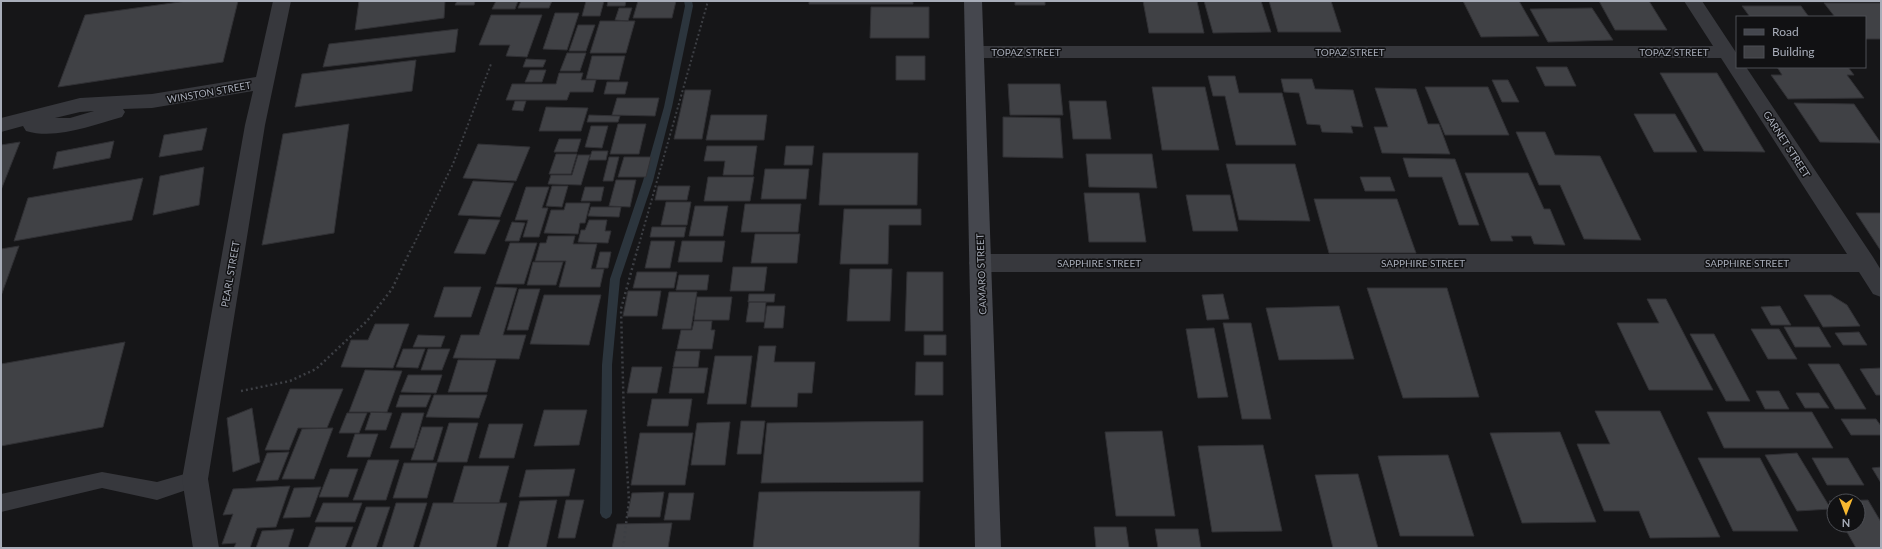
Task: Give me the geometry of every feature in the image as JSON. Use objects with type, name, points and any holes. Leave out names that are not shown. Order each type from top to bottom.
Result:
[{"type":"street","name":"PEARL STREET","points":[[206,548],[195,479],[255,126],[282,1]]},
{"type":"street","name":"CAMARO STREET","points":[[973,1],[988,548]]},
{"type":"street","name":"GARNET STREET","points":[[1693,1],[1736,67]]},
{"type":"street","name":"TOPAZ STREET","points":[[975,52],[1726,52]]},
{"type":"street","name":"GARNET STREET","points":[[1737,68],[1881,288]]},
{"type":"street","name":"WINSTON STREET","points":[[1,126],[70,125],[152,101],[265,82]]},
{"type":"street","name":"SAPPHIRE STREET","points":[[980,263],[1865,263]]},
{"type":"lane","points":[[1,503],[102,480],[157,491],[195,479]]},
{"type":"path","points":[[623,548],[629,501],[624,419],[621,309],[708,1]]},
{"type":"path","points":[[209,397],[290,381],[316,369],[367,321],[392,289],[449,171],[491,64]]},
{"type":"building","points":[[187,1],[238,1],[223,62],[58,87],[85,15]]},
{"type":"building","points":[[359,1],[445,1],[444,18],[355,30]]},
{"type":"building","points":[[457,1],[475,1],[474,5],[455,5]]},
{"type":"building","points":[[496,1],[518,1],[515,9],[492,9]]},
{"type":"building","points":[[521,1],[552,1],[549,8],[518,8]]},
{"type":"building","points":[[586,1],[604,1],[600,16],[582,16]]},
{"type":"building","points":[[608,1],[626,1],[625,6],[607,6]]},
{"type":"building","points":[[638,1],[676,1],[672,18],[633,18]]},
{"type":"building","points":[[809,1],[913,1],[913,4],[809,4]]},
{"type":"building","points":[[1015,1],[1045,1],[1045,5],[1015,5]]},
{"type":"building","points":[[1143,1],[1197,1],[1204,33],[1149,33]]},
{"type":"building","points":[[1204,1],[1261,1],[1271,32],[1213,33]]},
{"type":"building","points":[[1269,1],[1331,1],[1341,32],[1278,32]]},
{"type":"building","points":[[1463,1],[1519,1],[1539,36],[1481,37]]},
{"type":"building","points":[[1599,1],[1649,1],[1667,30],[1615,30]]},
{"type":"building","points":[[1824,3],[1881,3],[1881,39],[1866,39],[1866,16],[1834,16]]},
{"type":"building","points":[[1742,6],[1801,6],[1808,16],[1749,16]]},
{"type":"building","points":[[871,7],[929,7],[929,38],[870,38]]},
{"type":"building","points":[[619,8],[632,8],[628,21],[615,20]]},
{"type":"building","points":[[1592,8],[1613,40],[1548,42],[1530,9]]},
{"type":"building","points":[[555,13],[579,13],[567,50],[543,49]]},
{"type":"building","points":[[491,15],[542,15],[527,57],[506,56],[510,45],[479,45]]},
{"type":"building","points":[[600,21],[635,21],[626,53],[590,53]]},
{"type":"building","points":[[578,25],[595,25],[586,51],[569,51]]},
{"type":"building","points":[[458,29],[455,52],[323,67],[329,44]]},
{"type":"building","points":[[567,53],[586,53],[580,71],[560,71]]},
{"type":"building","points":[[592,56],[625,56],[619,80],[586,79]]},
{"type":"building","points":[[896,56],[925,56],[925,80],[896,80]]},
{"type":"building","points":[[526,59],[546,60],[543,67],[523,67]]},
{"type":"building","points":[[416,60],[412,91],[295,107],[302,74]]},
{"type":"building","points":[[1536,67],[1567,67],[1576,86],[1545,86]]},
{"type":"building","points":[[1778,68],[1849,68],[1854,75],[1847,75],[1864,98],[1788,99],[1771,75],[1782,75]]},
{"type":"building","points":[[530,70],[546,70],[542,82],[525,82]]},
{"type":"building","points":[[559,73],[583,73],[581,80],[596,80],[593,92],[570,92],[567,100],[506,100],[512,84],[556,84]]},
{"type":"building","points":[[1660,73],[1717,73],[1765,152],[1704,151]]},
{"type":"building","points":[[1208,76],[1235,76],[1239,93],[1282,93],[1296,145],[1236,145],[1225,96],[1213,96]]},
{"type":"building","points":[[1281,79],[1312,79],[1315,89],[1353,90],[1363,127],[1351,126],[1353,133],[1322,132],[1320,125],[1307,124],[1299,93],[1284,92]]},
{"type":"building","points":[[1492,80],[1508,80],[1519,102],[1502,102]]},
{"type":"building","points":[[607,82],[628,82],[625,94],[604,94]]},
{"type":"building","points":[[1008,84],[1060,84],[1063,115],[1010,115]]},
{"type":"building","points":[[1152,87],[1205,87],[1219,150],[1162,150]]},
{"type":"building","points":[[1425,87],[1488,87],[1509,135],[1445,135]]},
{"type":"building","points":[[1375,88],[1416,89],[1428,124],[1439,124],[1450,154],[1382,153],[1374,127],[1388,127]]},
{"type":"building","points":[[685,90],[711,90],[702,139],[674,139]]},
{"type":"building","points":[[617,98],[659,98],[655,116],[612,115]]},
{"type":"building","points":[[515,101],[526,101],[523,111],[512,110]]},
{"type":"building","points":[[1069,101],[1106,101],[1111,139],[1073,139]]},
{"type":"building","points":[[1794,103],[1854,104],[1881,143],[1820,142]]},
{"type":"building","points":[[546,107],[588,108],[581,131],[539,131]]},
{"type":"building","points":[[1634,114],[1675,114],[1697,152],[1654,152]]},
{"type":"building","points":[[589,115],[620,116],[618,122],[587,122]]},
{"type":"building","points":[[711,115],[767,115],[764,140],[706,140]]},
{"type":"building","points":[[1003,117],[1060,118],[1063,158],[1003,157]]},
{"type":"building","points":[[349,124],[334,233],[262,245],[283,134]]},
{"type":"building","points":[[618,124],[646,124],[639,154],[610,154]]},
{"type":"building","points":[[591,126],[608,126],[602,148],[585,147]]},
{"type":"building","points":[[207,128],[202,150],[159,157],[164,135]]},
{"type":"building","points":[[1516,132],[1545,132],[1555,155],[1600,156],[1641,240],[1584,239],[1560,185],[1539,185]]},
{"type":"building","points":[[559,139],[581,139],[577,152],[554,152]]},
{"type":"building","points":[[114,141],[110,158],[53,169],[57,152]]},
{"type":"building","points":[[20,142],[1,190],[1,145]]},
{"type":"building","points":[[478,144],[530,147],[516,181],[463,178]]},
{"type":"building","points":[[707,146],[757,146],[753,175],[723,175],[725,161],[704,161]]},
{"type":"building","points":[[786,146],[814,146],[812,165],[784,165]]},
{"type":"building","points":[[592,151],[608,151],[606,160],[589,160]]},
{"type":"building","points":[[823,153],[918,153],[917,205],[819,205]]},
{"type":"building","points":[[556,154],[577,154],[571,174],[549,174]]},
{"type":"building","points":[[1086,154],[1152,154],[1157,188],[1089,187]]},
{"type":"building","points":[[578,155],[590,155],[581,185],[548,184],[551,175],[572,175]]},
{"type":"building","points":[[609,157],[619,157],[613,181],[603,181]]},
{"type":"building","points":[[624,157],[651,157],[646,177],[618,177]]},
{"type":"building","points":[[1403,158],[1455,159],[1479,225],[1459,225],[1442,177],[1409,177]]},
{"type":"building","points":[[1226,164],[1295,164],[1310,221],[1239,220]]},
{"type":"building","points":[[204,167],[199,205],[153,215],[160,176]]},
{"type":"building","points":[[765,169],[809,169],[806,199],[761,199]]},
{"type":"building","points":[[1465,173],[1528,173],[1544,209],[1550,209],[1565,245],[1534,244],[1531,236],[1511,236],[1513,241],[1491,241]]},
{"type":"building","points":[[708,177],[754,177],[750,201],[704,201]]},
{"type":"building","points":[[1360,177],[1390,177],[1395,191],[1365,191]]},
{"type":"building","points":[[143,178],[132,220],[14,241],[28,198]]},
{"type":"building","points":[[616,180],[636,180],[630,207],[609,206]]},
{"type":"building","points":[[473,181],[514,183],[500,217],[458,215]]},
{"type":"building","points":[[552,186],[568,186],[562,207],[546,206]]},
{"type":"building","points":[[658,186],[690,186],[687,200],[655,200]]},
{"type":"building","points":[[526,187],[549,187],[542,208],[548,208],[539,237],[523,237],[528,220],[515,220]]},
{"type":"building","points":[[585,187],[604,187],[601,201],[581,201]]},
{"type":"building","points":[[1084,193],[1139,193],[1146,242],[1089,242]]},
{"type":"building","points":[[1186,195],[1230,195],[1238,231],[1193,231]]},
{"type":"building","points":[[1314,199],[1397,199],[1416,253],[1329,253]]},
{"type":"building","points":[[666,202],[691,202],[687,225],[661,225]]},
{"type":"building","points":[[566,203],[590,203],[585,223],[580,223],[578,234],[544,233],[551,210],[564,210]]},
{"type":"building","points":[[745,204],[801,204],[798,232],[741,232]]},
{"type":"building","points":[[695,206],[728,206],[723,236],[689,236]]},
{"type":"building","points":[[591,207],[621,207],[619,217],[588,216]]},
{"type":"building","points":[[844,209],[921,209],[921,225],[889,225],[888,264],[840,264]]},
{"type":"building","points":[[1856,213],[1881,213],[1881,251]]},
{"type":"building","points":[[469,219],[500,220],[485,254],[454,253]]},
{"type":"building","points":[[589,220],[607,220],[605,231],[611,231],[608,243],[578,242],[581,230],[585,230]]},
{"type":"building","points":[[512,222],[525,223],[519,241],[505,241]]},
{"type":"building","points":[[652,227],[686,227],[684,237],[650,237]]},
{"type":"building","points":[[755,234],[800,234],[797,263],[751,263]]},
{"type":"building","points":[[548,236],[575,236],[573,244],[597,244],[591,269],[604,269],[600,287],[559,287],[566,261],[535,261],[540,243],[546,243]]},
{"type":"building","points":[[651,241],[675,241],[670,268],[645,268]]},
{"type":"building","points":[[682,241],[725,241],[722,262],[678,262]]},
{"type":"building","points":[[510,243],[537,243],[524,284],[496,284]]},
{"type":"building","points":[[19,246],[1,296],[1,249]]},
{"type":"building","points":[[600,252],[611,252],[608,268],[596,268]]},
{"type":"building","points":[[533,262],[563,262],[556,285],[527,285]]},
{"type":"building","points":[[733,267],[767,267],[764,291],[730,291]]},
{"type":"building","points":[[850,269],[892,269],[890,321],[847,321]]},
{"type":"building","points":[[637,272],[677,272],[674,288],[633,288]]},
{"type":"building","points":[[907,272],[943,272],[943,331],[905,331]]},
{"type":"building","points":[[679,275],[709,275],[707,290],[676,290]]},
{"type":"building","points":[[444,287],[481,287],[471,317],[434,317]]},
{"type":"building","points":[[495,287],[517,288],[503,335],[526,335],[519,359],[453,358],[461,335],[479,335]]},
{"type":"building","points":[[1367,288],[1447,288],[1479,397],[1403,398]]},
{"type":"building","points":[[519,289],[540,289],[528,330],[507,330]]},
{"type":"building","points":[[628,291],[661,291],[657,316],[623,316]]},
{"type":"building","points":[[669,292],[697,292],[691,329],[662,329]]},
{"type":"building","points":[[749,294],[775,294],[774,302],[748,302]]},
{"type":"building","points":[[1223,294],[1229,319],[1207,320],[1202,295]]},
{"type":"building","points":[[544,295],[601,295],[589,345],[530,344]]},
{"type":"building","points":[[1804,295],[1831,295],[1847,305],[1860,326],[1823,327]]},
{"type":"building","points":[[697,297],[732,297],[729,320],[694,320]]},
{"type":"building","points":[[1647,299],[1666,299],[1713,390],[1649,390],[1617,323],[1659,323]]},
{"type":"building","points":[[749,302],[766,302],[764,322],[746,322]]},
{"type":"building","points":[[767,306],[785,306],[783,328],[764,328]]},
{"type":"building","points":[[1339,306],[1354,359],[1279,360],[1266,308]]},
{"type":"building","points":[[1780,306],[1791,325],[1771,325],[1761,307]]},
{"type":"building","points":[[694,321],[712,321],[711,330],[715,330],[712,349],[677,349],[681,330],[692,330]]},
{"type":"building","points":[[1223,323],[1251,323],[1271,419],[1242,419]]},
{"type":"building","points":[[375,324],[409,324],[393,368],[341,367],[351,340],[368,340]]},
{"type":"building","points":[[1784,327],[1819,327],[1831,347],[1795,347]]},
{"type":"building","points":[[1214,328],[1228,397],[1198,398],[1186,329]]},
{"type":"building","points":[[1751,329],[1779,329],[1797,359],[1768,359]]},
{"type":"building","points":[[1859,332],[1867,345],[1843,345],[1835,333]]},
{"type":"building","points":[[1690,334],[1714,334],[1750,401],[1726,401]]},
{"type":"building","points":[[418,335],[445,336],[441,347],[413,347]]},
{"type":"building","points":[[924,335],[946,335],[946,355],[924,355]]},
{"type":"building","points":[[125,342],[103,427],[1,446],[1,364]]},
{"type":"building","points":[[759,346],[776,346],[774,362],[815,362],[812,393],[798,393],[797,407],[751,407]]},
{"type":"building","points":[[403,349],[425,349],[418,368],[396,367]]},
{"type":"building","points":[[428,349],[450,349],[442,370],[421,370]]},
{"type":"building","points":[[676,351],[700,351],[698,367],[673,367]]},
{"type":"building","points":[[715,356],[752,356],[746,404],[707,404]]},
{"type":"building","points":[[458,360],[496,360],[487,392],[448,392]]},
{"type":"building","points":[[916,362],[943,362],[943,395],[915,395]]},
{"type":"building","points":[[1808,364],[1839,364],[1866,409],[1835,409]]},
{"type":"building","points":[[632,367],[662,367],[657,393],[627,393]]},
{"type":"building","points":[[673,368],[708,368],[704,393],[669,393]]},
{"type":"building","points":[[1881,368],[1881,395],[1876,395],[1860,369]]},
{"type":"building","points":[[365,370],[402,371],[387,412],[349,412]]},
{"type":"building","points":[[408,375],[442,375],[436,393],[401,392]]},
{"type":"building","points":[[290,389],[343,389],[327,428],[298,428],[289,450],[265,450]]},
{"type":"building","points":[[1756,391],[1779,391],[1789,409],[1765,409]]},
{"type":"building","points":[[1796,393],[1819,393],[1829,408],[1805,408]]},
{"type":"building","points":[[400,395],[431,395],[426,407],[396,407]]},
{"type":"building","points":[[434,395],[487,395],[479,418],[426,417]]},
{"type":"building","points":[[652,399],[692,399],[688,426],[647,426]]},
{"type":"building","points":[[252,408],[260,462],[233,472],[227,418]]},
{"type":"building","points":[[544,410],[587,410],[579,445],[534,446]]},
{"type":"building","points":[[1595,411],[1660,411],[1720,537],[1650,538],[1639,511],[1604,511],[1577,444],[1610,444]]},
{"type":"building","points":[[371,412],[392,413],[386,430],[365,430]]},
{"type":"building","points":[[1707,412],[1812,412],[1833,448],[1724,448]]},
{"type":"building","points":[[347,413],[367,413],[359,433],[339,433]]},
{"type":"building","points":[[402,413],[424,413],[414,448],[390,448]]},
{"type":"building","points":[[1841,419],[1876,419],[1881,426],[1881,435],[1851,435]]},
{"type":"building","points":[[741,421],[765,421],[761,454],[737,454]]},
{"type":"building","points":[[923,421],[923,482],[761,483],[767,423]]},
{"type":"building","points":[[730,422],[725,465],[691,465],[697,423]]},
{"type":"building","points":[[449,423],[478,423],[467,462],[437,462]]},
{"type":"building","points":[[489,424],[523,424],[514,458],[479,458]]},
{"type":"building","points":[[422,427],[443,427],[433,460],[411,460]]},
{"type":"building","points":[[333,428],[314,479],[282,479],[302,429]]},
{"type":"building","points":[[1162,431],[1175,516],[1116,516],[1105,432]]},
{"type":"building","points":[[1560,432],[1596,522],[1522,523],[1490,433]]},
{"type":"building","points":[[640,433],[693,433],[685,485],[631,485]]},
{"type":"building","points":[[355,434],[378,434],[370,457],[347,457]]},
{"type":"building","points":[[1263,445],[1282,531],[1212,532],[1198,446]]},
{"type":"building","points":[[289,452],[278,480],[256,481],[267,453]]},
{"type":"building","points":[[1797,453],[1826,501],[1826,509],[1797,511],[1765,455]]},
{"type":"building","points":[[1448,455],[1474,536],[1400,536],[1378,456]]},
{"type":"building","points":[[1698,458],[1760,458],[1798,531],[1733,531]]},
{"type":"building","points":[[1812,458],[1848,458],[1864,485],[1827,485]]},
{"type":"building","points":[[368,460],[399,460],[386,500],[353,500]]},
{"type":"building","points":[[404,463],[437,463],[427,498],[393,498]]},
{"type":"building","points":[[464,466],[509,466],[499,503],[453,503]]},
{"type":"building","points":[[1881,467],[1881,483],[1872,468]]},
{"type":"building","points":[[330,469],[358,469],[348,497],[319,497]]},
{"type":"building","points":[[575,469],[569,496],[519,497],[526,470]]},
{"type":"building","points":[[1358,474],[1378,548],[1333,548],[1315,475]]},
{"type":"building","points":[[290,486],[276,527],[257,528],[250,548],[234,548],[236,543],[222,544],[233,514],[223,515],[233,489]]},
{"type":"building","points":[[321,487],[310,517],[283,518],[294,488]]},
{"type":"building","points":[[920,491],[919,548],[753,548],[759,492]]},
{"type":"building","points":[[664,492],[660,517],[627,517],[632,493]]},
{"type":"building","points":[[669,493],[694,493],[690,520],[664,520]]},
{"type":"building","points":[[557,500],[546,548],[508,548],[520,501]]},
{"type":"building","points":[[566,500],[584,500],[575,538],[558,538]]},
{"type":"building","points":[[1866,500],[1868,500],[1881,522],[1881,548],[1856,548],[1848,533],[1866,533]]},
{"type":"building","points":[[323,503],[362,503],[355,522],[315,522]]},
{"type":"building","points":[[396,503],[427,503],[413,548],[382,548]]},
{"type":"building","points":[[433,503],[507,503],[496,548],[419,548]]},
{"type":"building","points":[[366,507],[390,507],[376,548],[351,548]]},
{"type":"building","points":[[672,523],[668,548],[612,548],[617,524]]},
{"type":"building","points":[[316,527],[353,527],[345,548],[308,548]]},
{"type":"building","points":[[1094,527],[1126,527],[1129,548],[1096,548]]},
{"type":"building","points":[[294,529],[288,548],[256,548],[262,531]]},
{"type":"building","points":[[1155,529],[1198,529],[1201,548],[1158,548]]},
{"type":"waterway","points":[[606,513],[607,365],[615,279],[648,181],[668,107],[689,6],[688,1]]}]
